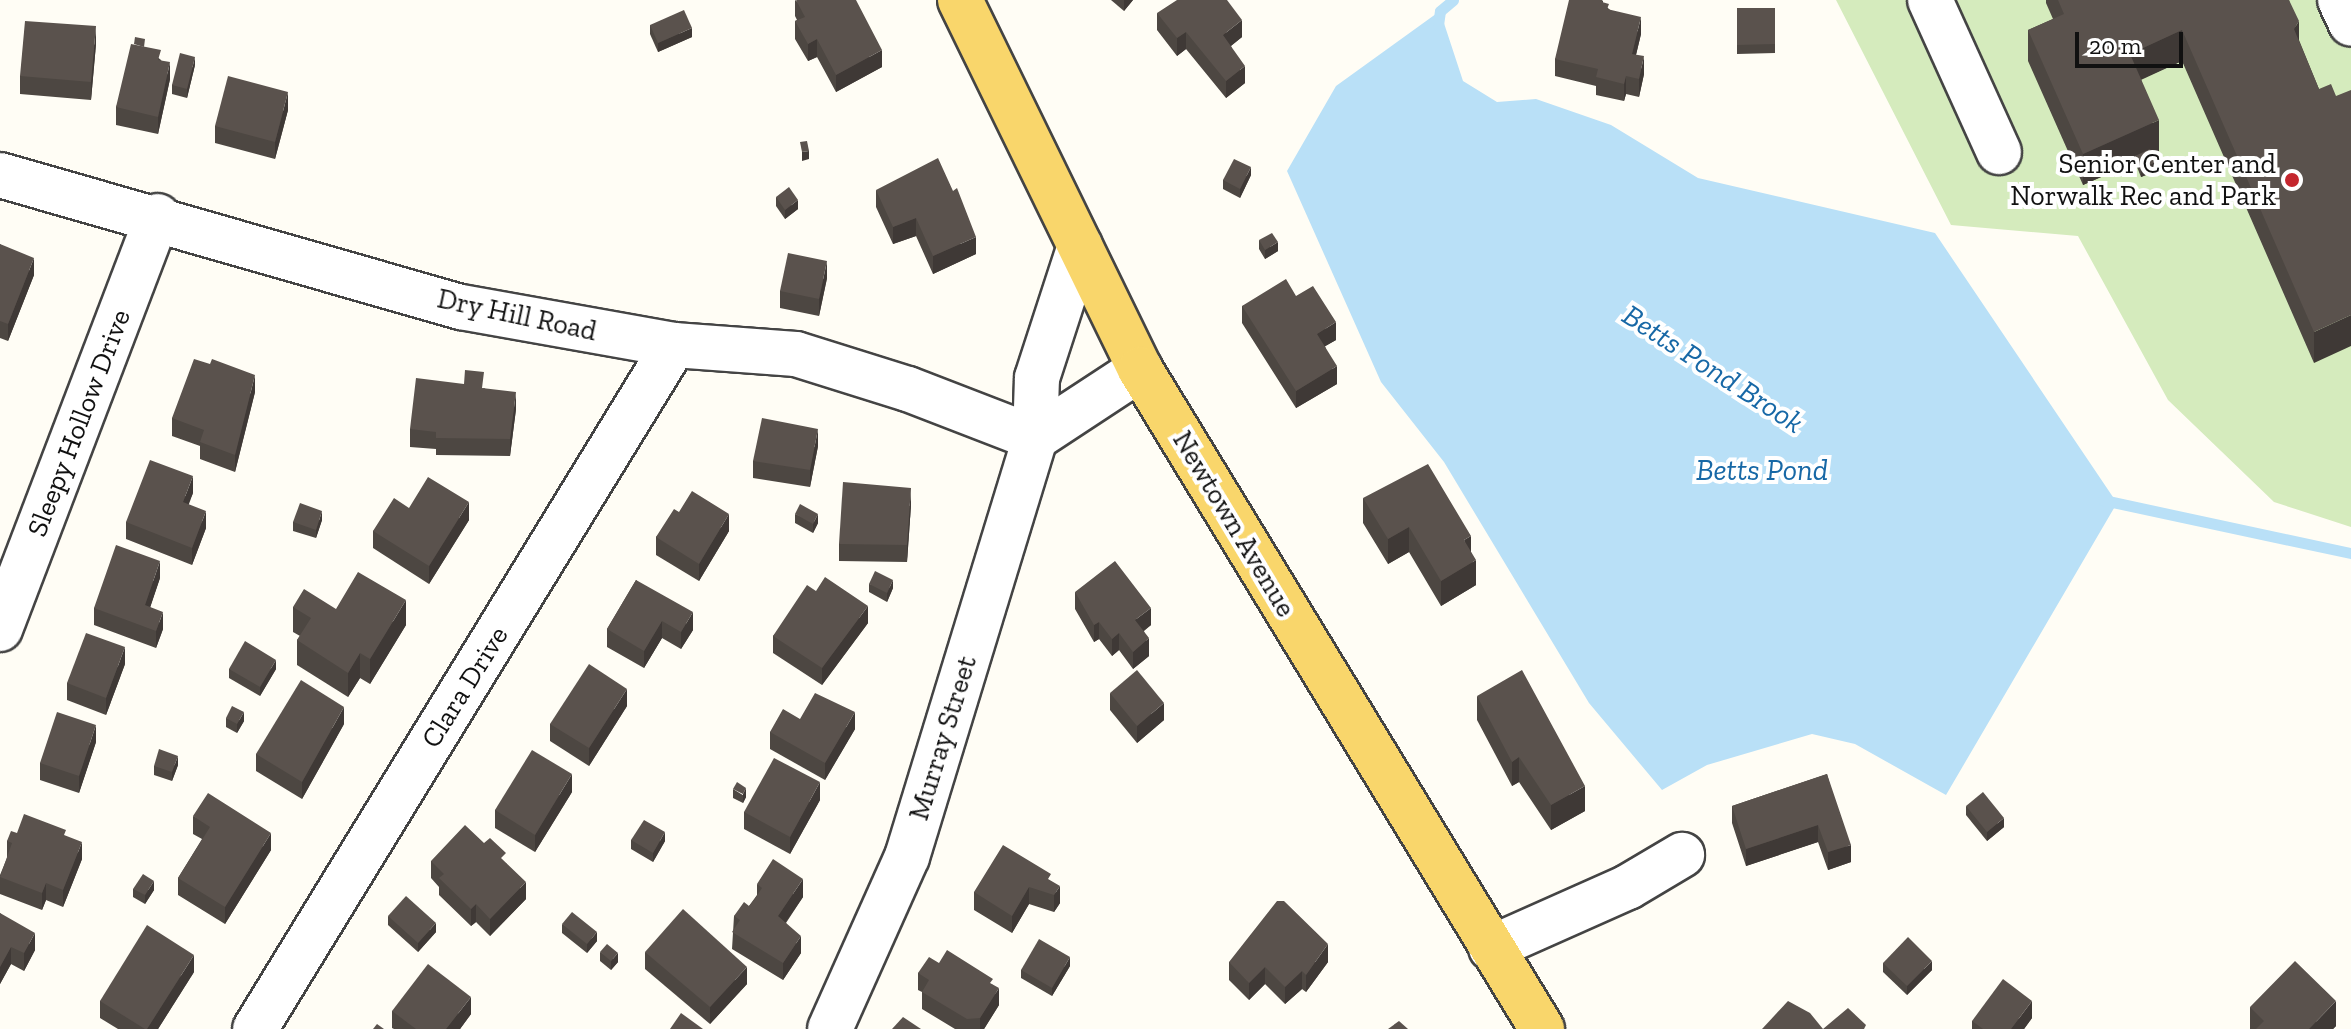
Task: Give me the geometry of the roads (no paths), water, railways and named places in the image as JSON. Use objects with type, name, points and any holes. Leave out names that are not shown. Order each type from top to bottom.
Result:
[{"type":"main road","name":"Newtown Avenue","points":[[960,0],[1140,369],[1542,1029]]},
{"type":"street","points":[[1930,0],[1999,152]]},
{"type":"street","name":"Dry Hill Road","points":[[0,175],[158,216],[461,307],[674,345],[796,354],[908,389],[1035,438]]},
{"type":"street","name":"Sleepy Hollow Drive","points":[[0,629],[158,216]]},
{"type":"street","name":"Murray Street","points":[[830,1029],[907,857],[1035,438],[1037,378],[1080,246]]},
{"type":"street","name":"Clara Drive","points":[[255,1029],[674,345]]},
{"type":"street","points":[[1035,438],[1140,369]]},
{"type":"street","points":[[1491,948],[1628,887],[1682,855]]},
{"type":"water","name":"Betts Pond","points":[[1440,11],[1463,81],[1497,102],[1536,99],[1611,125],[1698,178],[1935,233],[2117,503],[1946,795],[1855,744],[1812,734],[1707,765],[1662,790],[1589,703],[1444,462],[1381,382],[1287,171],[1336,86]]},
{"type":"waterway","name":"Betts Pond Brook","points":[[1438,25],[1440,11],[1453,0]]},
{"type":"waterway","name":"Betts Pond Brook","points":[[2103,500],[2351,553]]},
{"type":"place","name":"Senior Center and Norwalk Rec and Park","points":[[2292,180]]}]
